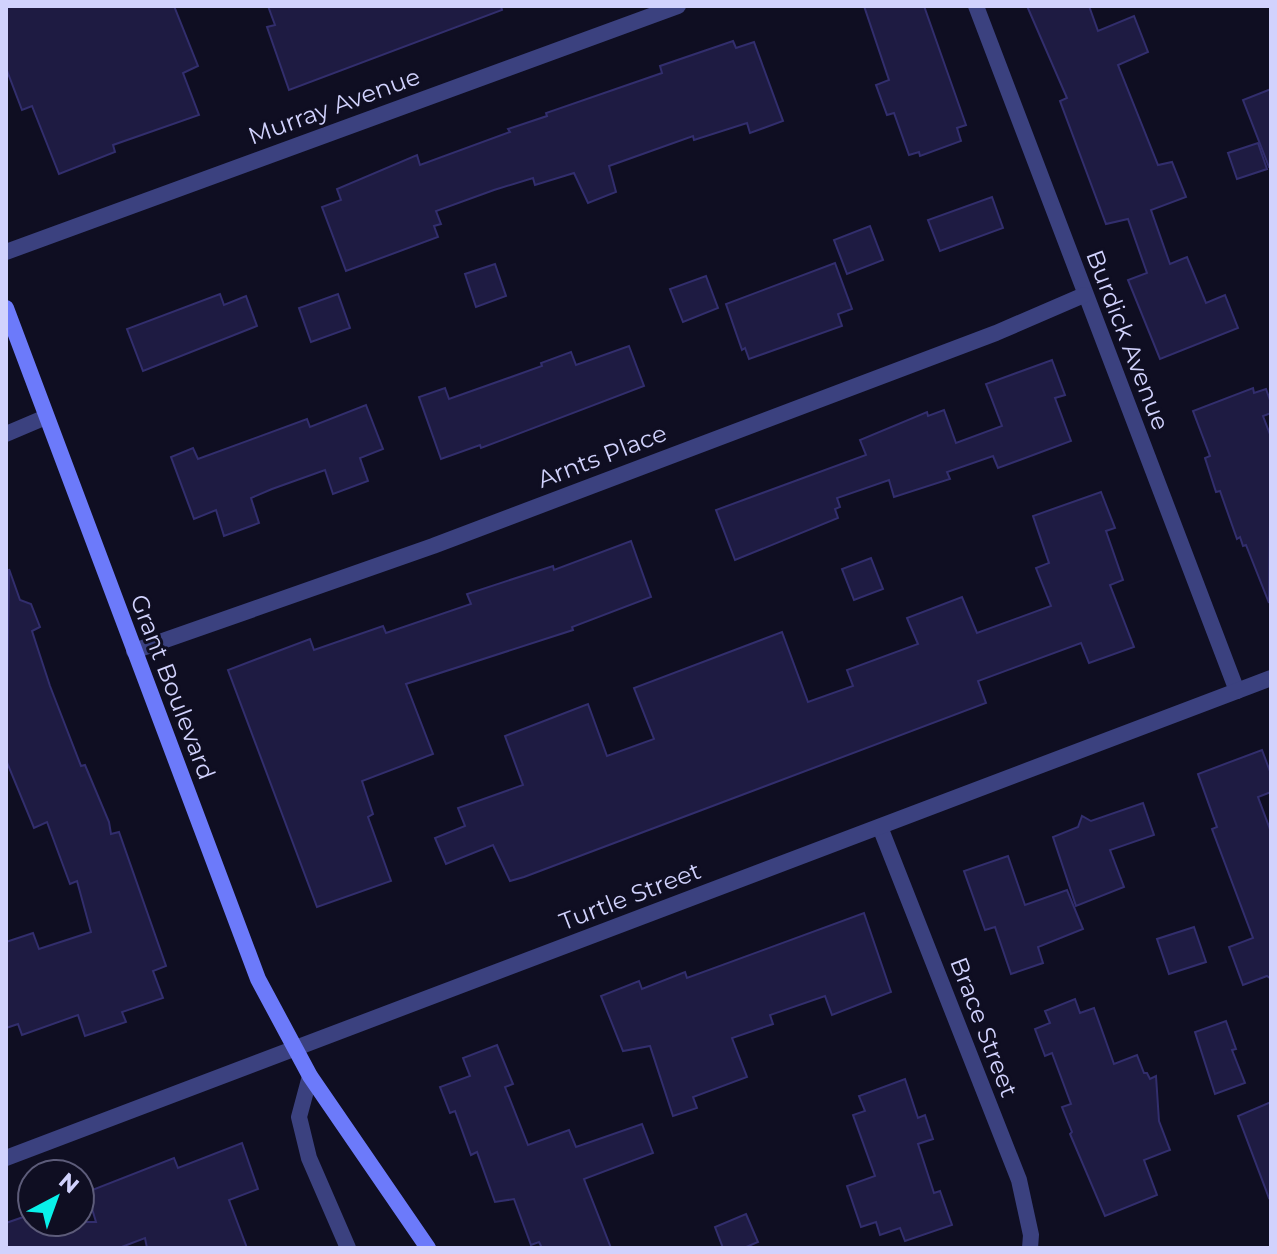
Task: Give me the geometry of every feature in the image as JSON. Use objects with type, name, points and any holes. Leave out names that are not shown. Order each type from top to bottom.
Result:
[{"type":"street","name":"Murray Avenue","points":[[6,252],[678,6]]},
{"type":"street","name":"Burdick Avenue","points":[[976,6],[1237,691]]},
{"type":"street","name":"Arnts Place","points":[[134,651],[433,546],[996,333],[1084,295]]},
{"type":"street","name":"Grant Boulevard","points":[[6,308],[258,979],[310,1076],[428,1248]]},
{"type":"street","points":[[6,434],[46,417]]},
{"type":"street","name":"Turtle Street","points":[[6,1158],[1271,678]]},
{"type":"street","name":"Brace Street","points":[[880,827],[1019,1180],[1031,1235],[1030,1248]]},
{"type":"street","points":[[310,1076],[299,1117],[309,1158],[348,1248]]},
{"type":"building","points":[[6,6],[174,6],[198,66],[183,73],[199,115],[113,145],[115,152],[59,174],[32,106],[22,110],[6,68]]},
{"type":"building","points":[[268,6],[501,6],[502,10],[289,90],[267,27],[275,25]]},
{"type":"building","points":[[864,6],[924,6],[966,125],[957,128],[961,141],[920,156],[919,152],[909,155],[894,113],[887,115],[876,85],[889,80]]},
{"type":"building","points":[[1027,6],[1089,6],[1098,31],[1134,16],[1148,52],[1118,65],[1158,165],[1172,162],[1186,197],[1151,210],[1170,264],[1187,257],[1206,303],[1225,295],[1238,328],[1160,359],[1128,280],[1147,273],[1128,219],[1106,224],[1060,101],[1067,98]]},
{"type":"building","points":[[733,41],[736,48],[754,42],[783,121],[750,133],[747,123],[694,140],[693,136],[609,166],[616,192],[588,203],[574,173],[535,185],[533,178],[494,190],[436,211],[441,224],[434,226],[438,237],[346,271],[322,207],[341,200],[337,189],[417,155],[420,165],[510,132],[508,129],[547,116],[546,113],[662,73],[660,66]]},
{"type":"building","points":[[1271,89],[1271,167],[1269,167],[1243,100]]},
{"type":"building","points":[[1258,143],[1267,169],[1237,179],[1228,153]]},
{"type":"building","points":[[992,197],[1003,228],[940,251],[928,220]]},
{"type":"building","points":[[870,226],[883,260],[847,274],[834,240]]},
{"type":"building","points":[[835,263],[852,309],[838,314],[842,326],[749,359],[745,348],[742,350],[726,304]]},
{"type":"building","points":[[495,264],[506,296],[476,307],[465,274]]},
{"type":"building","points":[[706,276],[718,308],[683,322],[670,289]]},
{"type":"building","points":[[220,294],[224,305],[246,296],[257,326],[143,371],[127,329]]},
{"type":"building","points":[[338,294],[350,328],[311,342],[299,308]]},
{"type":"building","points":[[629,346],[644,386],[481,448],[480,445],[441,459],[419,397],[445,388],[449,399],[542,366],[541,363],[571,352],[576,365]]},
{"type":"building","points":[[1052,360],[1065,395],[1055,398],[1071,441],[998,468],[993,456],[947,472],[950,479],[894,497],[889,480],[837,498],[840,507],[835,509],[838,518],[735,560],[716,510],[866,455],[860,440],[927,412],[928,416],[944,410],[956,443],[1002,426],[986,384]]},
{"type":"building","points":[[1253,388],[1254,393],[1266,389],[1271,403],[1271,413],[1263,416],[1271,437],[1269,603],[1246,545],[1243,546],[1240,537],[1237,539],[1220,491],[1216,492],[1205,458],[1210,456],[1193,411]]},
{"type":"building","points":[[366,405],[383,449],[360,458],[368,481],[333,494],[325,470],[272,489],[251,498],[259,523],[224,536],[216,510],[194,519],[171,457],[193,448],[198,459],[307,419],[310,427]]},
{"type":"building","points":[[1101,492],[1115,528],[1106,531],[1123,580],[1110,585],[1134,647],[1089,663],[1081,643],[978,681],[986,703],[524,877],[510,881],[493,845],[446,864],[435,838],[465,826],[458,808],[523,785],[505,736],[588,704],[607,756],[654,739],[634,688],[782,632],[808,702],[853,686],[847,670],[918,644],[907,618],[962,597],[977,633],[1051,606],[1036,568],[1049,563],[1033,516]]},
{"type":"building","points":[[631,541],[651,597],[572,627],[573,630],[406,684],[433,754],[362,781],[373,814],[368,817],[391,881],[317,907],[228,670],[310,639],[314,650],[383,626],[386,633],[471,604],[467,594],[553,566],[554,570]]},
{"type":"building","points":[[871,558],[883,589],[854,600],[842,569]]},
{"type":"building","points":[[9,569],[20,600],[31,604],[40,627],[32,631],[50,686],[81,766],[85,765],[109,822],[111,834],[119,832],[166,966],[153,971],[163,998],[122,1012],[126,1022],[85,1036],[78,1015],[22,1035],[18,1024],[6,1028],[6,942],[33,933],[39,949],[91,932],[77,881],[70,884],[47,822],[34,828],[6,760]]},
{"type":"building","points":[[1262,750],[1271,774],[1271,792],[1258,797],[1271,832],[1271,979],[1267,976],[1243,985],[1229,947],[1253,938],[1212,829],[1217,827],[1198,774]]},
{"type":"building","points":[[1143,803],[1154,835],[1110,850],[1124,887],[1076,906],[1053,837],[1078,827],[1082,816],[1091,821]]},
{"type":"building","points":[[1008,856],[1025,905],[1067,890],[1083,929],[1038,947],[1043,963],[1011,974],[995,927],[985,930],[964,871]]},
{"type":"building","points":[[864,913],[891,992],[832,1015],[825,996],[770,1015],[773,1024],[732,1038],[747,1077],[693,1097],[697,1108],[673,1116],[650,1046],[623,1051],[601,996],[639,981],[642,989],[685,972],[687,978]]},
{"type":"building","points":[[1194,927],[1206,962],[1169,974],[1157,939]]},
{"type":"building","points":[[1075,999],[1080,1013],[1094,1008],[1114,1064],[1137,1055],[1144,1073],[1150,1079],[1156,1076],[1159,1121],[1170,1150],[1144,1160],[1157,1195],[1105,1216],[1070,1134],[1072,1132],[1062,1107],[1071,1104],[1052,1053],[1045,1056],[1035,1029],[1050,1023],[1045,1011]]},
{"type":"building","points":[[1226,1021],[1236,1049],[1232,1050],[1245,1083],[1215,1094],[1195,1032]]},
{"type":"building","points":[[497,1045],[513,1084],[505,1087],[528,1145],[569,1130],[576,1147],[642,1124],[653,1153],[584,1179],[611,1248],[542,1248],[539,1242],[531,1245],[514,1199],[495,1202],[477,1152],[471,1155],[455,1111],[450,1113],[440,1087],[470,1076],[463,1058]]},
{"type":"building","points":[[905,1079],[918,1118],[925,1115],[933,1139],[918,1144],[934,1193],[940,1191],[952,1225],[905,1241],[900,1228],[880,1235],[876,1222],[861,1227],[847,1186],[875,1176],[853,1115],[865,1111],[859,1096]]},
{"type":"building","points":[[1271,1102],[1271,1197],[1269,1198],[1238,1116]]},
{"type":"building","points":[[242,1143],[258,1189],[229,1200],[247,1248],[147,1248],[145,1238],[119,1248],[6,1248],[6,1223],[16,1220],[16,1238],[96,1238],[96,1188],[174,1158],[178,1168]]},
{"type":"building","points":[[746,1214],[758,1242],[744,1248],[723,1248],[715,1227]]}]
